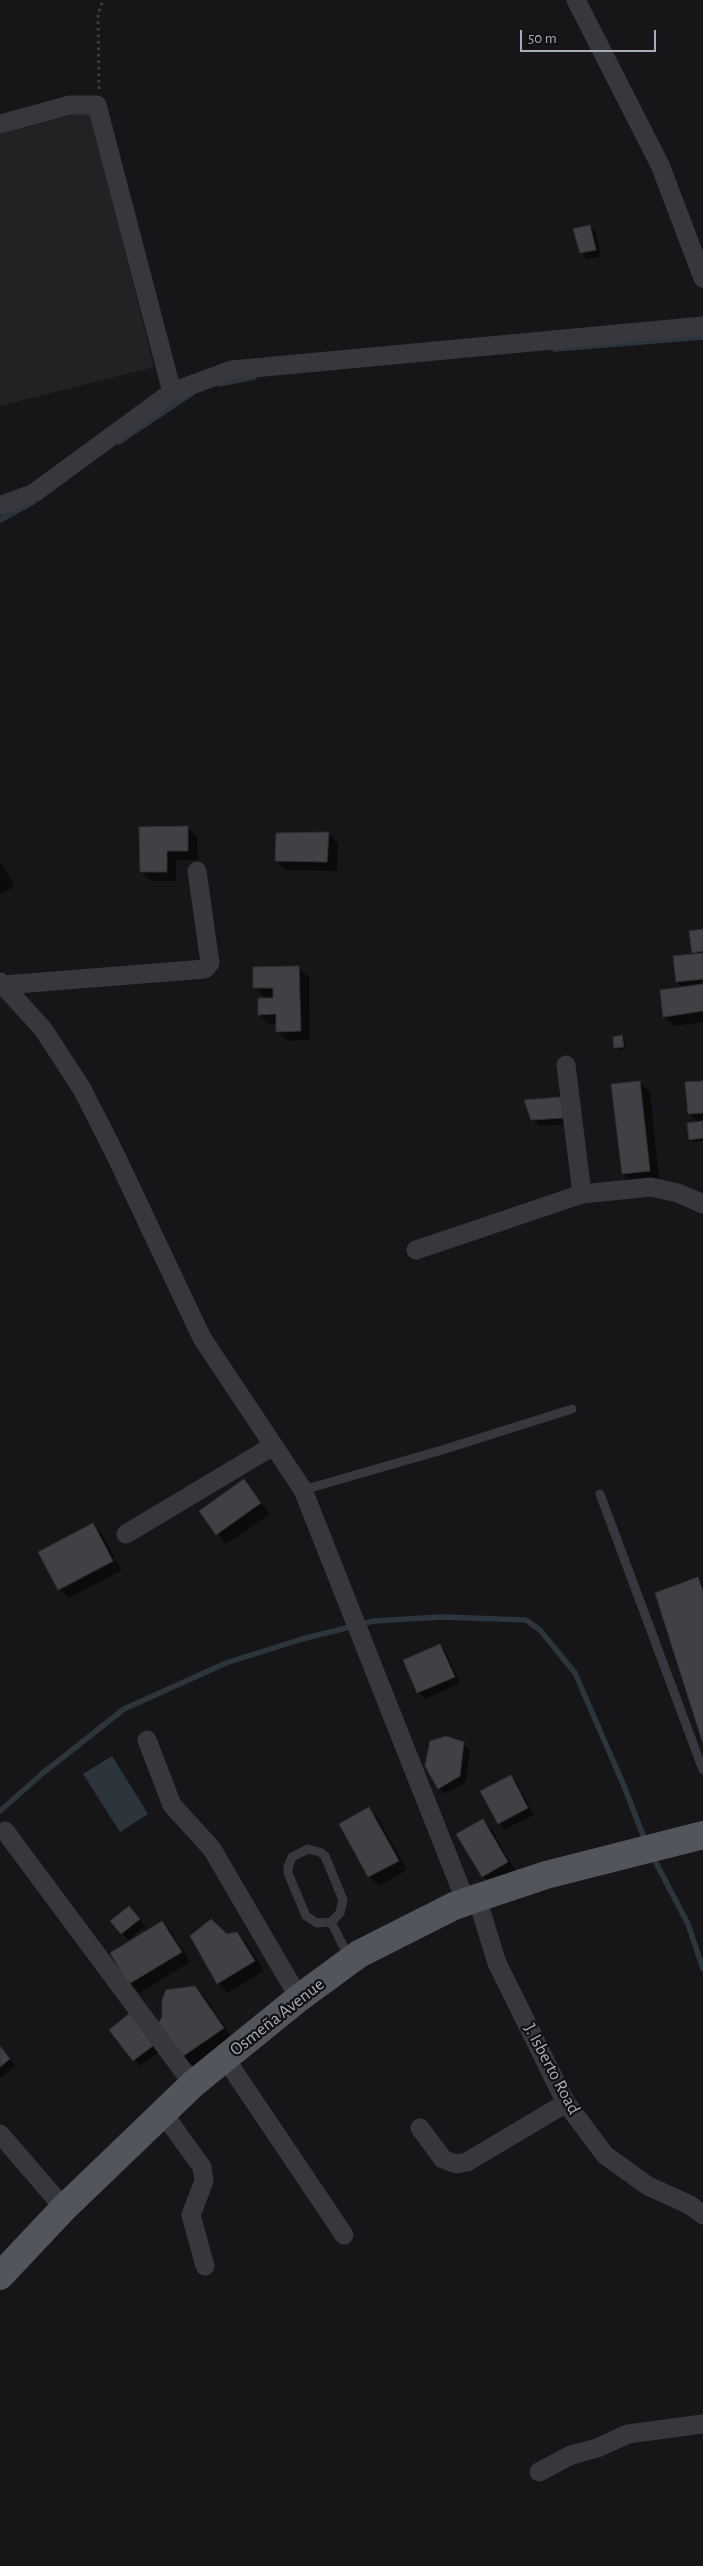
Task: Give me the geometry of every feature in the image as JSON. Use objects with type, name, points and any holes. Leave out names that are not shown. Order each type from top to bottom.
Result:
[{"type":"main road","name":"Osmeña Avenue","points":[[0,2276],[64,2208],[193,2084],[300,1998],[351,1960],[471,1900],[617,1856],[703,1835]]},
{"type":"street","points":[[576,0],[660,165],[703,278]]},
{"type":"street","points":[[0,124],[70,105],[97,105],[172,392]]},
{"type":"street","points":[[0,506],[34,493],[172,392],[232,370],[703,326]]},
{"type":"street","points":[[2,983],[205,969],[210,963],[197,871]]},
{"type":"street","name":"J. Isberto Road","points":[[2,983],[43,1029],[82,1089],[124,1171],[202,1338],[303,1490],[497,1963],[566,2103],[605,2155],[648,2186],[690,2205],[703,2215]]},
{"type":"street","points":[[566,1065],[582,1194]]},
{"type":"street","points":[[416,1250],[582,1194],[651,1187],[678,1193],[703,1204]]},
{"type":"street","points":[[126,1534],[273,1446]]},
{"type":"street","points":[[147,1740],[172,1805],[212,1849],[300,1998]]},
{"type":"street","points":[[5,1831],[193,2084]]},
{"type":"street","points":[[225,2058],[344,2235]]},
{"type":"street","points":[[420,2128],[443,2159],[456,2164],[502,2142],[566,2103]]},
{"type":"street","points":[[162,2113],[202,2167],[204,2181],[190,2215],[205,2266]]},
{"type":"street","points":[[0,2134],[64,2208]]},
{"type":"street","points":[[540,2472],[571,2455],[597,2448],[628,2434],[703,2424]]},
{"type":"lane","points":[[303,1490],[442,1450],[572,1409]]},
{"type":"lane","points":[[600,1494],[703,1770]]},
{"type":"lane","points":[[308,1849],[320,1852],[325,1856],[343,1900],[340,1913],[330,1922],[317,1923],[306,1916],[288,1873],[292,1857],[308,1849]]},
{"type":"lane","points":[[330,1922],[351,1960]]},
{"type":"path","points":[[97,105],[100,83],[98,14],[103,0]]},
{"type":"shaded area","points":[[83,112],[91,114],[154,367],[0,406],[0,134]]},
{"type":"shaded area","points":[[112,1756],[148,1814],[120,1832],[83,1774]]},
{"type":"building","points":[[590,225],[596,250],[580,253],[573,229]]},
{"type":"building","points":[[188,826],[188,851],[167,851],[167,872],[140,872],[139,827]]},
{"type":"building","points":[[329,832],[327,862],[275,861],[276,833]]},
{"type":"building","points":[[703,929],[703,951],[692,953],[689,931]]},
{"type":"building","points":[[703,953],[703,979],[676,982],[673,956]]},
{"type":"building","points":[[299,966],[301,1031],[276,1032],[276,1014],[258,1015],[258,998],[273,998],[273,988],[253,988],[253,967]]},
{"type":"building","points":[[703,984],[703,1011],[663,1017],[660,990]]},
{"type":"building","points":[[622,1035],[624,1047],[614,1048],[613,1037]]},
{"type":"building","points":[[640,1081],[650,1171],[622,1174],[611,1084]]},
{"type":"building","points":[[703,1081],[703,1113],[688,1114],[685,1082]]},
{"type":"building","points":[[561,1097],[563,1118],[531,1120],[524,1100]]},
{"type":"building","points":[[703,1121],[703,1138],[689,1140],[687,1123]]},
{"type":"building","points":[[244,1479],[261,1503],[216,1535],[199,1511]]},
{"type":"building","points":[[93,1523],[113,1561],[58,1590],[38,1552]]},
{"type":"building","points":[[698,1577],[703,1591],[703,1744],[655,1593]]},
{"type":"building","points":[[440,1644],[455,1677],[417,1693],[403,1660]]},
{"type":"building","points":[[446,1736],[464,1742],[460,1776],[438,1789],[425,1766],[430,1741]]},
{"type":"building","points":[[511,1775],[528,1808],[498,1824],[480,1791]]},
{"type":"building","points":[[369,1807],[399,1861],[368,1877],[339,1824]]},
{"type":"building","points":[[483,1819],[508,1862],[482,1877],[456,1834]]},
{"type":"building","points":[[129,1906],[140,1919],[121,1934],[110,1921]]},
{"type":"building","points":[[211,1919],[227,1934],[237,1932],[255,1961],[217,1984],[190,1936]]},
{"type":"building","points":[[162,1921],[182,1952],[129,1984],[110,1953]]},
{"type":"building","points":[[195,1986],[224,2028],[182,2057],[158,2024],[162,2017],[162,2000],[166,1990]]},
{"type":"building","points":[[130,2013],[154,2045],[133,2061],[109,2030]]},
{"type":"building","points":[[0,2046],[10,2059],[0,2067]]},
{"type":"waterway","points":[[555,349],[703,337]]},
{"type":"waterway","points":[[219,384],[254,377]]},
{"type":"waterway","points":[[119,442],[192,393]]},
{"type":"waterway","points":[[0,520],[33,502]]},
{"type":"waterway","points":[[0,1811],[43,1773],[124,1709],[226,1663],[302,1639],[374,1621],[442,1617],[526,1620],[540,1630],[575,1673],[624,1786],[646,1843]]},
{"type":"waterway","points":[[655,1861],[688,1924],[703,1969]]}]
